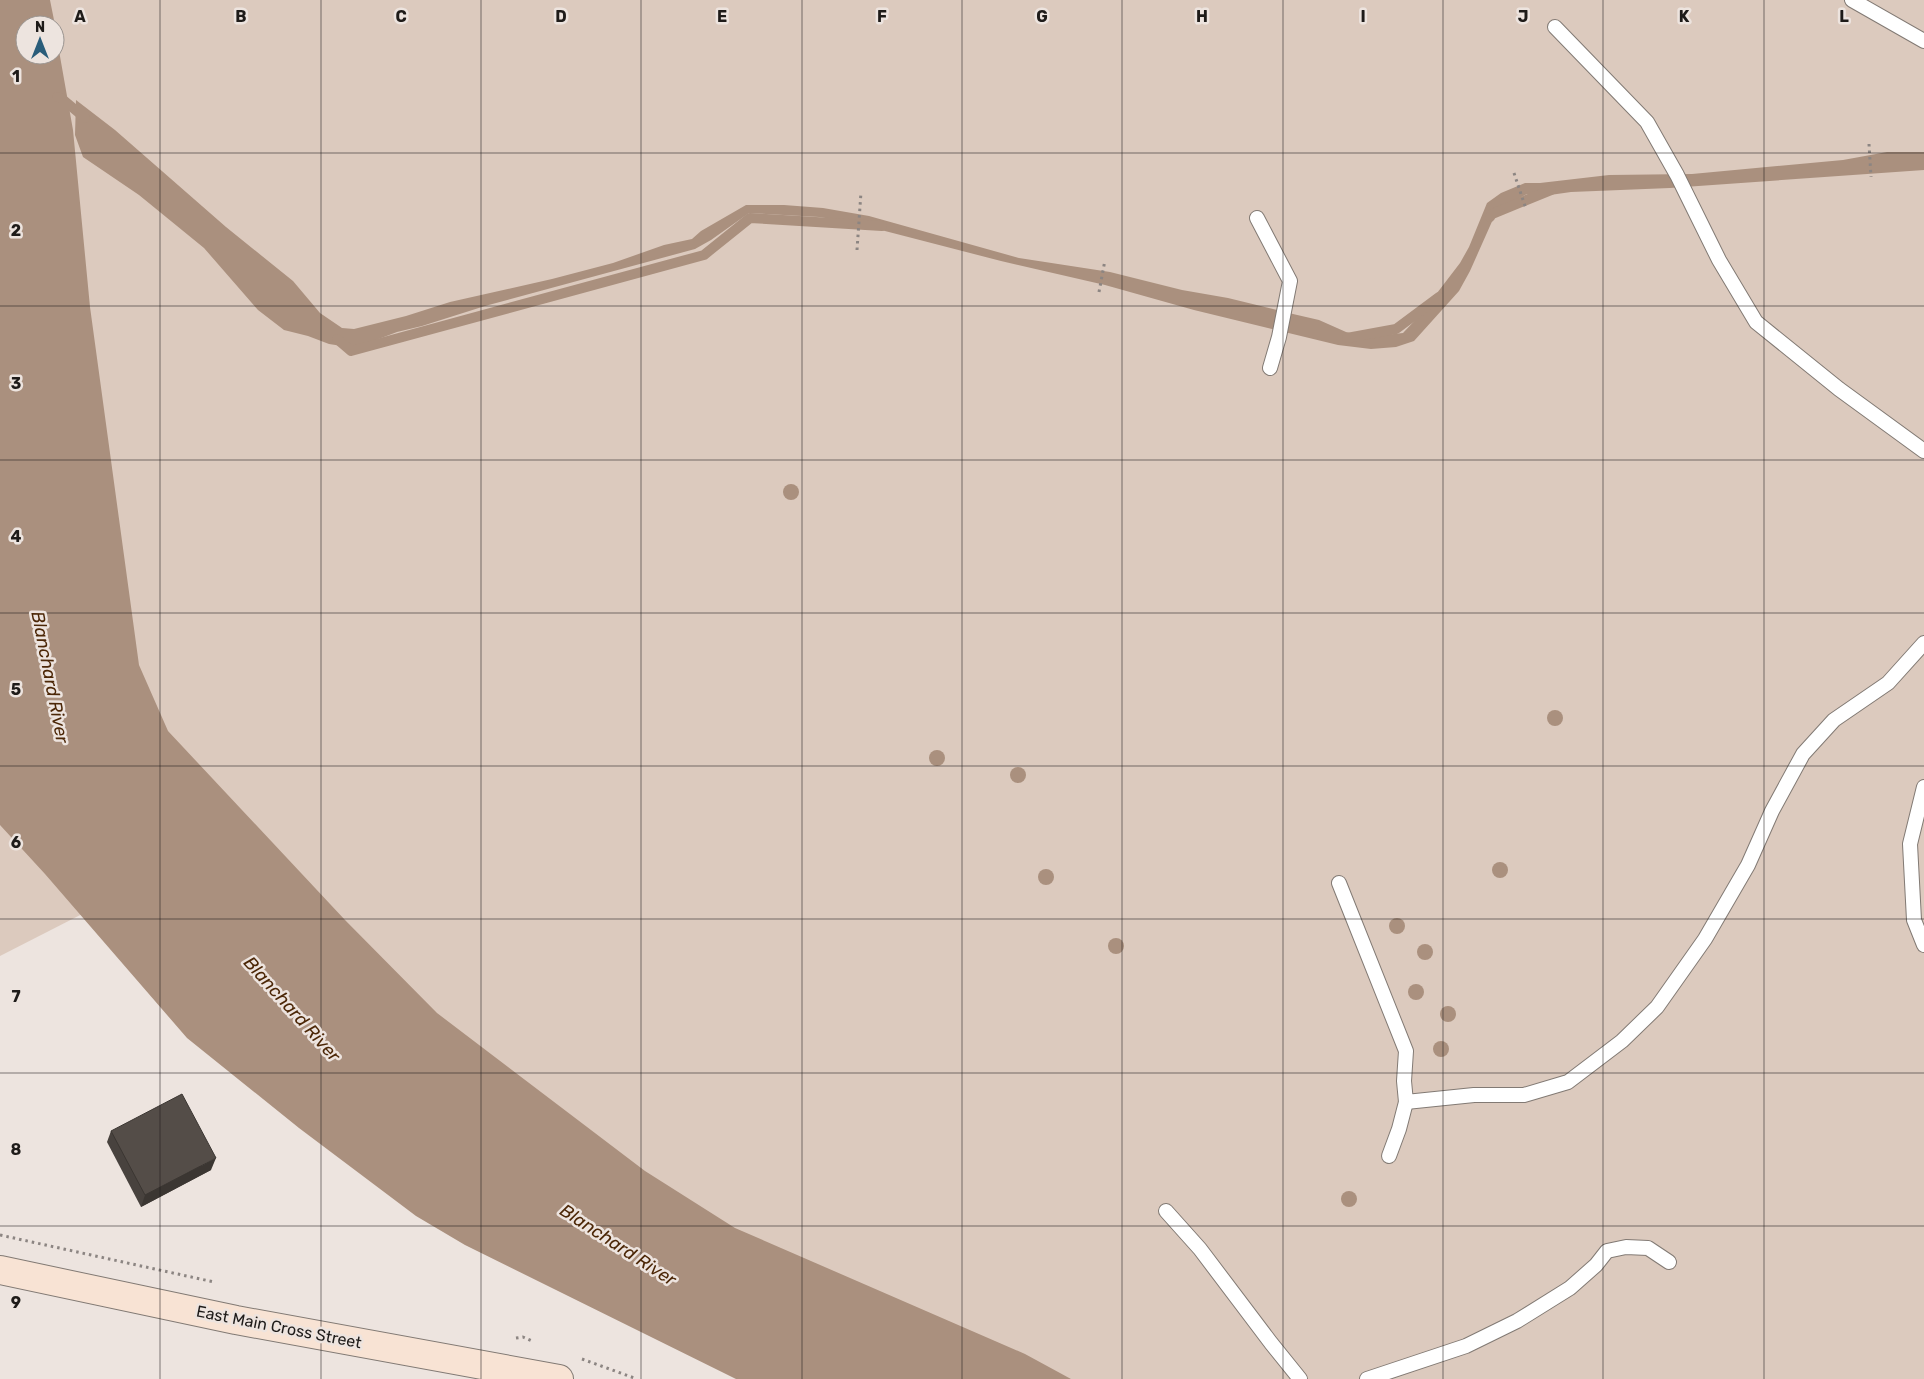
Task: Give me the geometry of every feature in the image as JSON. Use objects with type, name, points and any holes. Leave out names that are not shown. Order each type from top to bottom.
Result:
[{"type":"main road","name":"East Main Cross Street","points":[[0,1270],[236,1320],[559,1379]]},
{"type":"lane","points":[[1852,0],[1924,41]]},
{"type":"lane","points":[[1555,27],[1647,122],[1689,199],[1719,260],[1756,322],[1839,390],[1924,451]]},
{"type":"lane","points":[[1257,218],[1290,281],[1279,338],[1270,368]]},
{"type":"lane","points":[[1406,1102],[1474,1095],[1524,1095],[1568,1082],[1622,1041],[1657,1007],[1705,939],[1748,865],[1772,811],[1803,754],[1834,720],[1888,684],[1924,643]]},
{"type":"lane","points":[[1924,787],[1910,844],[1914,920],[1924,945]]},
{"type":"lane","points":[[1339,882],[1406,1051],[1406,1102],[1389,1156]]},
{"type":"lane","points":[[1166,1211],[1200,1250],[1300,1379]]},
{"type":"lane","points":[[1367,1379],[1466,1346],[1517,1321],[1570,1288],[1607,1251],[1626,1247],[1648,1248],[1669,1262]]},
{"type":"path","points":[[1869,144],[1872,177]]},
{"type":"path","points":[[1514,173],[1526,209]]},
{"type":"path","points":[[857,250],[861,192]]},
{"type":"path","points":[[1099,292],[1104,260]]},
{"type":"shaded area","points":[[0,0],[1924,0],[1924,1379],[893,1379],[66,754]]},
{"type":"shaded area","points":[[0,772],[92,909],[0,956]]},
{"type":"water","name":"Blanchard River","points":[[0,0],[50,0],[53,15],[15,15],[15,65],[62,65],[73,130],[90,307],[139,665],[168,731],[345,920],[437,1013],[645,1171],[735,1228],[1025,1354],[1071,1379],[736,1379],[465,1245],[416,1216],[299,1128],[187,1038],[0,825]]},
{"type":"water","points":[[76,100],[115,130],[226,227],[293,281],[320,313],[342,328],[354,329],[406,316],[450,302],[613,263],[664,245],[692,239],[701,231],[746,205],[784,205],[823,208],[869,216],[1019,258],[1110,272],[1182,290],[1228,298],[1319,320],[1346,332],[1367,337],[1403,333],[1421,314],[1460,263],[1469,247],[1487,203],[1501,193],[1525,183],[1609,175],[1692,174],[1843,160],[1887,152],[1924,152],[1924,170],[1670,188],[1571,192],[1550,195],[1527,194],[1501,208],[1494,217],[1459,291],[1414,341],[1396,347],[1371,349],[1338,345],[1194,310],[1105,285],[1001,261],[864,224],[819,217],[749,213],[695,249],[485,306],[397,332],[355,348],[329,344],[284,330],[258,310],[204,248],[139,195],[83,157],[75,135]]},
{"type":"building","points":[[182,1094],[216,1158],[145,1195],[111,1131]]},
{"type":"waterway","points":[[57,97],[61,98],[85,118]]},
{"type":"waterway","points":[[1490,217],[1492,214],[1551,190]]},
{"type":"waterway","points":[[337,339],[351,351],[704,255],[750,218],[882,226]]},
{"type":"waterway","points":[[1347,338],[1396,329],[1439,297]]}]
